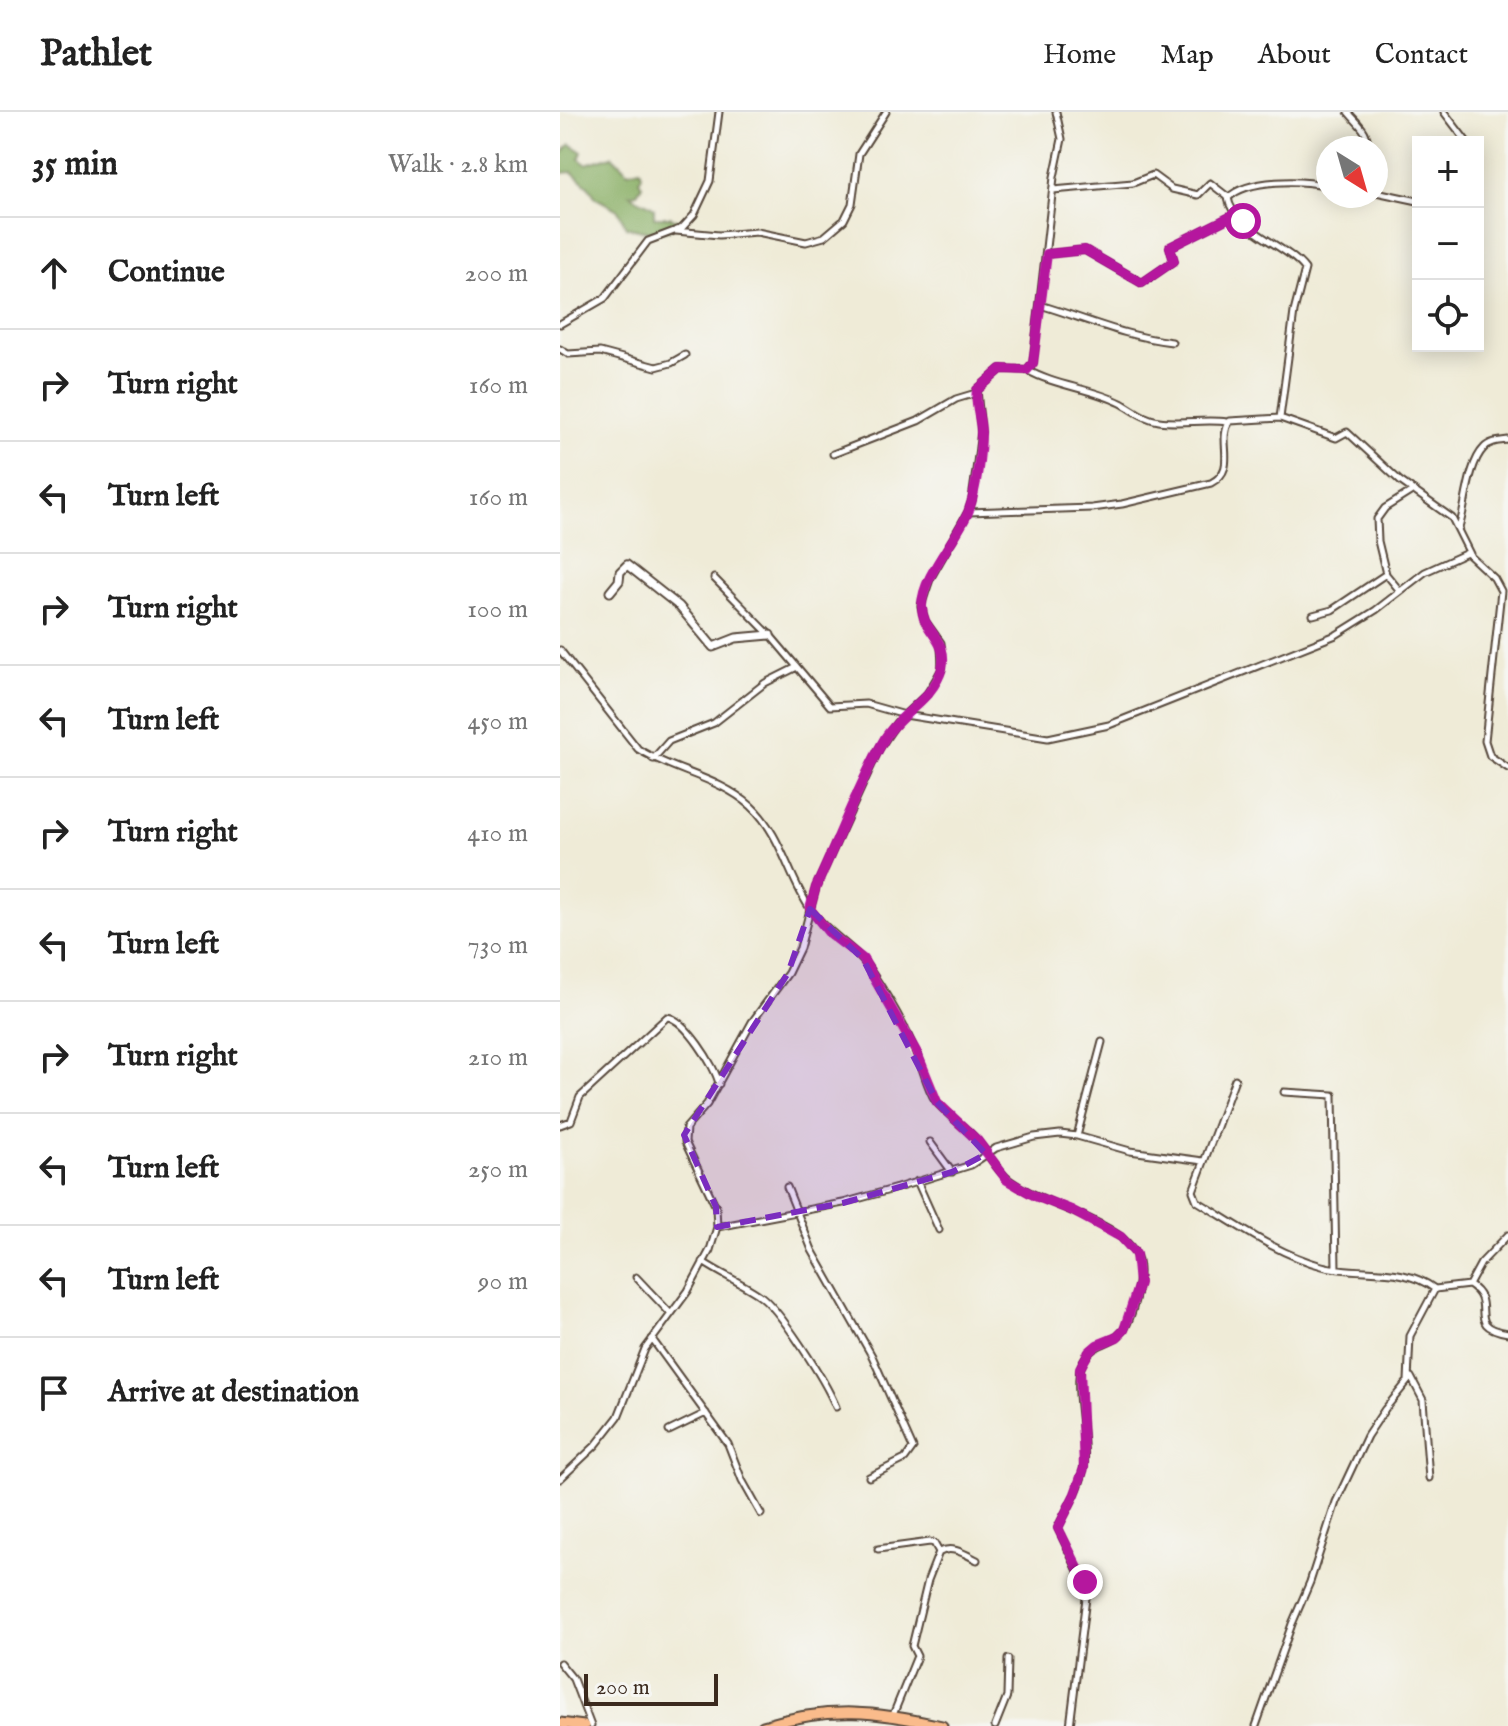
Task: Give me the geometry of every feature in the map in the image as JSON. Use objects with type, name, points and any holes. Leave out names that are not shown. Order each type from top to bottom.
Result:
[{"type":"main road","points":[[763,1726],[836,1711],[893,1715],[942,1726]]},
{"type":"main road","points":[[560,1723],[584,1726]]},
{"type":"street","points":[[560,324],[605,298],[648,241],[676,231],[694,215],[710,181],[719,112]]},
{"type":"street","points":[[676,231],[719,235],[757,232],[806,242],[824,237],[844,220],[852,204],[859,154],[886,112]]},
{"type":"street","points":[[1027,370],[1031,368],[1034,356],[1062,139],[1056,112]]},
{"type":"street","points":[[1348,112],[1367,136]]},
{"type":"street","points":[[1444,112],[1462,136]]},
{"type":"street","points":[[1053,190],[1133,183],[1153,175],[1172,189],[1198,195],[1210,183],[1227,194],[1230,206],[1243,221]]},
{"type":"street","points":[[1228,198],[1238,190],[1269,184],[1295,181],[1316,184]]},
{"type":"street","points":[[1388,195],[1412,200]]},
{"type":"street","points":[[1047,254],[1085,250],[1142,283],[1174,261],[1170,247],[1232,216],[1243,221],[1305,269],[1294,312],[1280,418]]},
{"type":"street","points":[[1040,305],[1121,332],[1172,342]]},
{"type":"street","points":[[560,349],[568,354],[600,352],[656,367],[685,355]]},
{"type":"street","points":[[560,1479],[596,1445],[618,1417],[652,1339],[688,1291],[703,1262],[717,1227],[716,1207],[690,1154],[684,1135],[686,1128],[707,1104],[752,1022],[788,973],[800,948],[816,887],[887,735],[927,694],[942,669],[941,643],[925,621],[921,606],[930,579],[972,500],[981,432],[976,393],[1001,369],[1027,370],[1122,403],[1136,413],[1159,421],[1280,418],[1336,438],[1347,432],[1412,491],[1452,518],[1470,554],[1494,578],[1502,597],[1485,741],[1490,756],[1508,768]]},
{"type":"street","points":[[833,454],[918,421],[956,399],[976,393]]},
{"type":"street","points":[[968,512],[1092,508],[1211,483],[1218,480],[1227,466],[1225,437],[1226,425],[1230,421]]},
{"type":"street","points":[[1459,529],[1482,450],[1491,443],[1508,440]]},
{"type":"street","points":[[1400,591],[1386,574],[1378,541],[1378,516],[1394,500],[1412,491]]},
{"type":"street","points":[[714,578],[770,635],[830,706],[866,704],[905,715],[1048,738],[1109,725],[1336,635],[1444,562],[1470,554]]},
{"type":"street","points":[[610,592],[627,565],[679,606],[713,647],[736,638],[770,635]]},
{"type":"street","points":[[1313,615],[1332,610],[1386,574]]},
{"type":"street","points":[[560,650],[638,749],[653,759],[720,786],[750,805],[769,825],[791,876],[810,909],[829,933],[855,951],[872,972],[917,1053],[937,1102],[977,1140],[1013,1185],[1071,1210],[1130,1245],[1139,1265],[1139,1283],[1124,1330],[1117,1337],[1097,1345],[1080,1368],[1084,1468],[1058,1528],[1087,1590],[1070,1726]]},
{"type":"street","points":[[653,759],[669,741],[714,723],[765,683],[797,667]]},
{"type":"street","points":[[560,1125],[571,1121],[580,1097],[661,1021],[671,1016],[714,1067],[719,1085]]},
{"type":"street","points":[[1077,1136],[1102,1042]]},
{"type":"street","points":[[1235,1079],[1193,1191],[1197,1201],[1264,1241],[1322,1266],[1403,1274],[1419,1278],[1435,1289],[1469,1285]]},
{"type":"street","points":[[1284,1092],[1333,1095],[1336,1268]]},
{"type":"street","points":[[717,1227],[843,1203],[952,1172],[971,1165],[1012,1141],[1034,1137],[1077,1136],[1130,1151],[1203,1161]]},
{"type":"street","points":[[930,1142],[952,1172]]},
{"type":"street","points":[[917,1181],[939,1230]]},
{"type":"street","points":[[787,1187],[831,1288],[872,1356],[913,1448],[905,1459],[869,1477]]},
{"type":"street","points":[[1469,1285],[1481,1263],[1508,1235]]},
{"type":"street","points":[[703,1262],[760,1295],[779,1315],[829,1390],[836,1407]]},
{"type":"street","points":[[636,1277],[670,1313]]},
{"type":"street","points":[[1469,1285],[1481,1298],[1487,1328],[1508,1333]]},
{"type":"street","points":[[1429,1478],[1423,1400],[1410,1376],[1410,1336],[1435,1289]]},
{"type":"street","points":[[652,1339],[728,1444],[742,1480],[761,1514]]},
{"type":"street","points":[[1256,1726],[1310,1582],[1336,1502],[1367,1436],[1410,1376]]},
{"type":"street","points":[[669,1431],[706,1413]]},
{"type":"street","points":[[878,1549],[930,1542],[939,1552]]},
{"type":"street","points":[[893,1715],[917,1656],[912,1646],[928,1580],[939,1552],[956,1550],[977,1560]]},
{"type":"street","points":[[995,1726],[1007,1696],[1008,1659]]},
{"type":"street","points":[[560,1663],[573,1679],[591,1726]]},
{"type":"highlighted area","points":[[810,909],[863,959],[937,1102],[986,1154],[952,1172],[843,1203],[717,1227],[716,1207],[684,1135],[788,973]]},
{"type":"green space","points":[[570,144],[582,152],[579,159],[586,164],[612,156],[628,172],[640,169],[642,175],[639,181],[642,185],[637,193],[630,194],[654,208],[654,217],[670,217],[682,222],[663,232],[626,227],[618,210],[596,198],[572,172],[560,173],[560,156]]},
{"type":"route","points":[[1085,1582],[1058,1528],[1084,1468],[1080,1368],[1097,1345],[1117,1337],[1124,1330],[1139,1283],[1136,1254],[1121,1237],[1007,1180],[977,1140],[937,1102],[917,1053],[863,959],[829,933],[810,909],[816,887],[879,749],[897,722],[927,694],[942,669],[941,643],[925,621],[921,606],[930,579],[972,500],[981,432],[977,390],[1001,369],[1027,370],[1033,363],[1047,254],[1085,250],[1142,283],[1174,261],[1170,247],[1232,216],[1243,221]]}]
